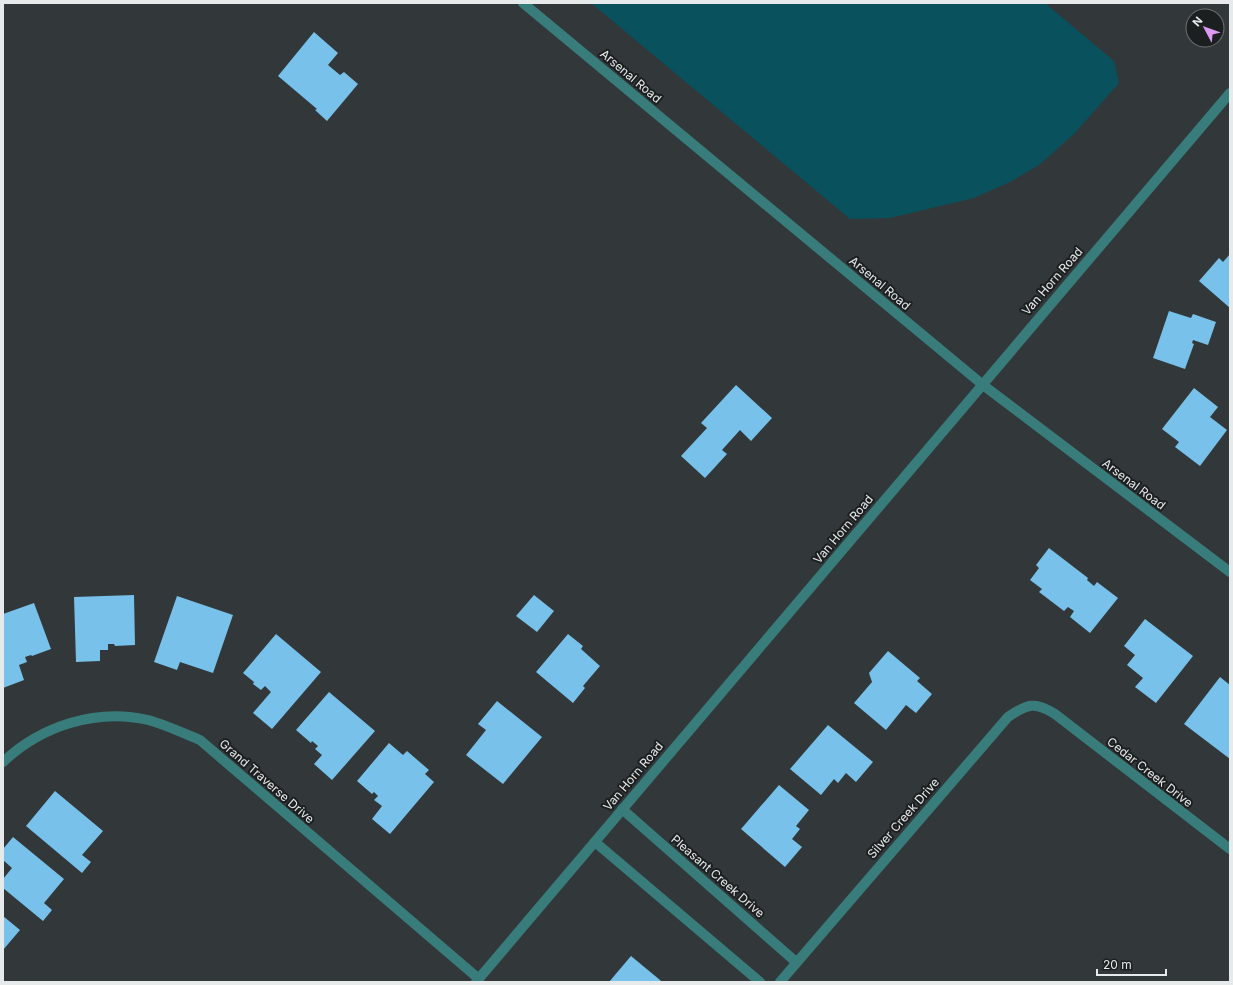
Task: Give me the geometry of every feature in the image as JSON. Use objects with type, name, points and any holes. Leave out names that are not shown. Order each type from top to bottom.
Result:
[{"type":"street","name":"Arsenal Road","points":[[523,3],[983,385],[1230,572]]},
{"type":"street","name":"Van Horn Road","points":[[477,980],[1230,93]]},
{"type":"street","name":"Silver Creek Drive","points":[[785,980],[796,962],[1008,717],[1021,708],[1033,705],[1043,706],[1055,714]]},
{"type":"street","name":"Cedar Creek Drive","points":[[1055,714],[1230,849]]},
{"type":"street","name":"Grand Traverse Drive","points":[[3,762],[13,752],[47,731],[61,725],[110,716],[147,720],[200,740],[477,980]]},
{"type":"street","name":"Pleasant Creek Drive","points":[[622,809],[796,962]]},
{"type":"street","points":[[595,842],[760,982]]},
{"type":"shaded area","points":[[591,3],[1045,3],[1114,61],[1119,83],[1074,134],[1039,165],[1010,182],[974,198],[890,218],[850,219]]},
{"type":"building","points":[[314,32],[338,53],[328,65],[340,75],[344,72],[358,84],[327,121],[315,110],[317,109],[278,76]]},
{"type":"building","points":[[1230,254],[1230,308],[1199,281],[1219,258],[1223,262]]},
{"type":"building","points":[[1169,311],[1191,318],[1193,314],[1216,322],[1208,345],[1193,340],[1192,343],[1194,344],[1185,369],[1153,358]]},
{"type":"building","points":[[736,385],[772,418],[751,441],[740,430],[722,450],[727,454],[705,478],[681,456],[707,428],[701,423]]},
{"type":"building","points":[[1194,388],[1218,407],[1210,417],[1227,430],[1200,466],[1175,447],[1179,442],[1162,429]]},
{"type":"building","points":[[1049,548],[1088,578],[1087,580],[1094,586],[1097,582],[1118,598],[1090,633],[1070,617],[1074,611],[1068,607],[1064,611],[1039,592],[1042,589],[1030,580],[1039,568],[1036,565]]},
{"type":"building","points":[[134,595],[135,645],[115,646],[114,644],[108,644],[108,650],[100,650],[100,661],[76,662],[74,597]]},
{"type":"building","points":[[534,595],[554,611],[537,632],[516,616]]},
{"type":"building","points":[[177,596],[233,615],[213,673],[180,662],[177,670],[154,662]]},
{"type":"building","points":[[34,603],[51,649],[25,657],[27,662],[19,665],[24,680],[3,688],[3,614]]},
{"type":"building","points":[[1145,619],[1193,656],[1156,703],[1135,687],[1143,678],[1127,665],[1135,655],[1124,646]]},
{"type":"building","points":[[276,634],[321,672],[272,729],[253,713],[271,692],[265,686],[261,690],[243,673]]},
{"type":"building","points":[[568,634],[583,646],[581,649],[600,666],[583,686],[585,688],[573,703],[536,672]]},
{"type":"building","points":[[888,651],[920,678],[917,681],[932,694],[916,713],[906,705],[886,730],[854,703],[872,682],[869,673]]},
{"type":"building","points":[[1220,677],[1230,685],[1230,759],[1184,724]]},
{"type":"building","points":[[329,692],[375,731],[332,780],[314,764],[322,755],[315,749],[318,746],[312,741],[311,743],[296,730]]},
{"type":"building","points":[[497,701],[542,737],[503,784],[466,755],[486,730],[478,724]]},
{"type":"building","points":[[828,725],[873,762],[856,782],[846,773],[838,783],[834,779],[821,795],[790,769]]},
{"type":"building","points":[[389,743],[403,755],[407,751],[429,770],[425,774],[434,782],[390,834],[372,819],[382,806],[374,800],[378,796],[374,792],[372,794],[357,781]]},
{"type":"building","points":[[779,785],[809,810],[796,826],[800,829],[792,839],[802,847],[785,867],[741,829]]},
{"type":"building","points":[[55,791],[103,831],[82,855],[91,862],[82,873],[26,826]]},
{"type":"building","points":[[13,837],[64,879],[44,903],[52,910],[43,921],[3,888],[3,879],[12,868],[3,860],[3,849]]},
{"type":"building","points":[[3,916],[20,930],[3,950]]},
{"type":"building","points":[[631,956],[660,980],[662,982],[609,982]]}]
